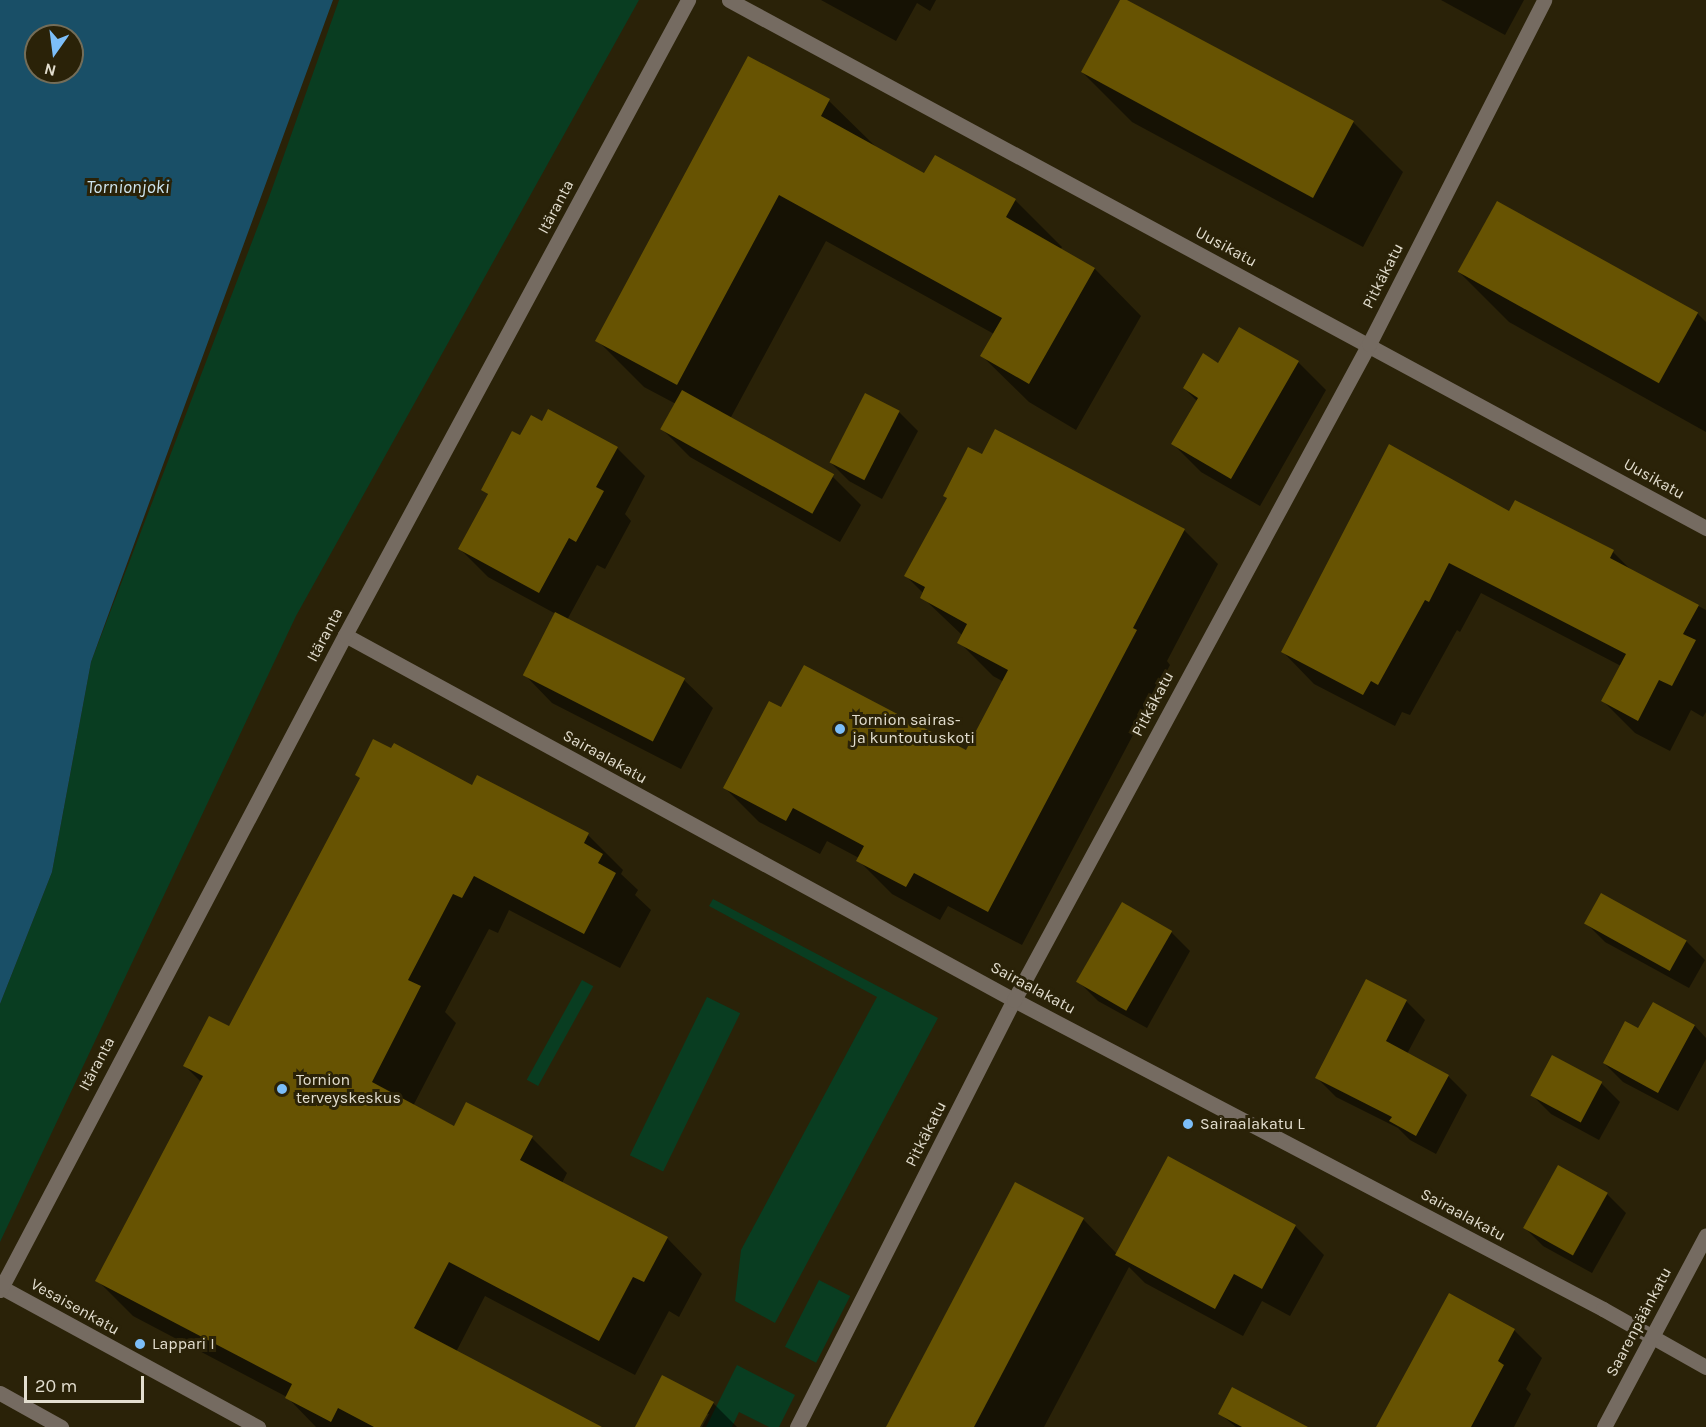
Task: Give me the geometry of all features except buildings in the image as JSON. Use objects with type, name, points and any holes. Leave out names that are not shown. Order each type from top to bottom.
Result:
[{"type":"street","name":"Itäranta","points":[[1,1288],[345,635],[688,0]]},
{"type":"street","name":"Uusikatu","points":[[729,0],[1706,528]]},
{"type":"street","name":"Pitkäkatu","points":[[798,1427],[1014,999],[1369,344],[1544,0]]},
{"type":"street","name":"Sairaalakatu","points":[[345,635],[1014,999],[1603,1309],[1706,1367]]},
{"type":"street","name":"Saarenpäänkatu","points":[[1604,1427],[1706,1235]]},
{"type":"street","name":"Vesaisenkatu","points":[[1,1288],[258,1427]]},
{"type":"street","points":[[0,1393],[61,1427]]},
{"type":"green space","points":[[339,0],[639,0],[296,616],[0,1242],[0,1004],[52,872],[91,662],[268,200]]},
{"type":"green space","points":[[713,899],[938,1018],[775,1323],[735,1301],[741,1250],[877,997],[709,906]]},
{"type":"green space","points":[[582,980],[593,986],[538,1086],[527,1080]]},
{"type":"green space","points":[[707,997],[740,1013],[663,1171],[630,1155]]},
{"type":"green space","points":[[819,1280],[850,1296],[816,1363],[785,1347]]},
{"type":"green space","points":[[737,1365],[795,1395],[779,1427],[769,1427],[739,1412],[732,1427],[706,1427]]},
{"type":"water","name":"Tornionjoki","points":[[0,0],[333,0],[91,662],[52,872],[0,1004]]},
{"type":"place","name":"Tornion sairas- ja kuntoutuskoti","points":[[840,729]]},
{"type":"place","name":"Tornion terveyskeskus","points":[[282,1089]]},
{"type":"place","name":"Sairaalakatu L","points":[[1188,1124]]},
{"type":"place","name":"Lappari I","points":[[140,1344]]}]
